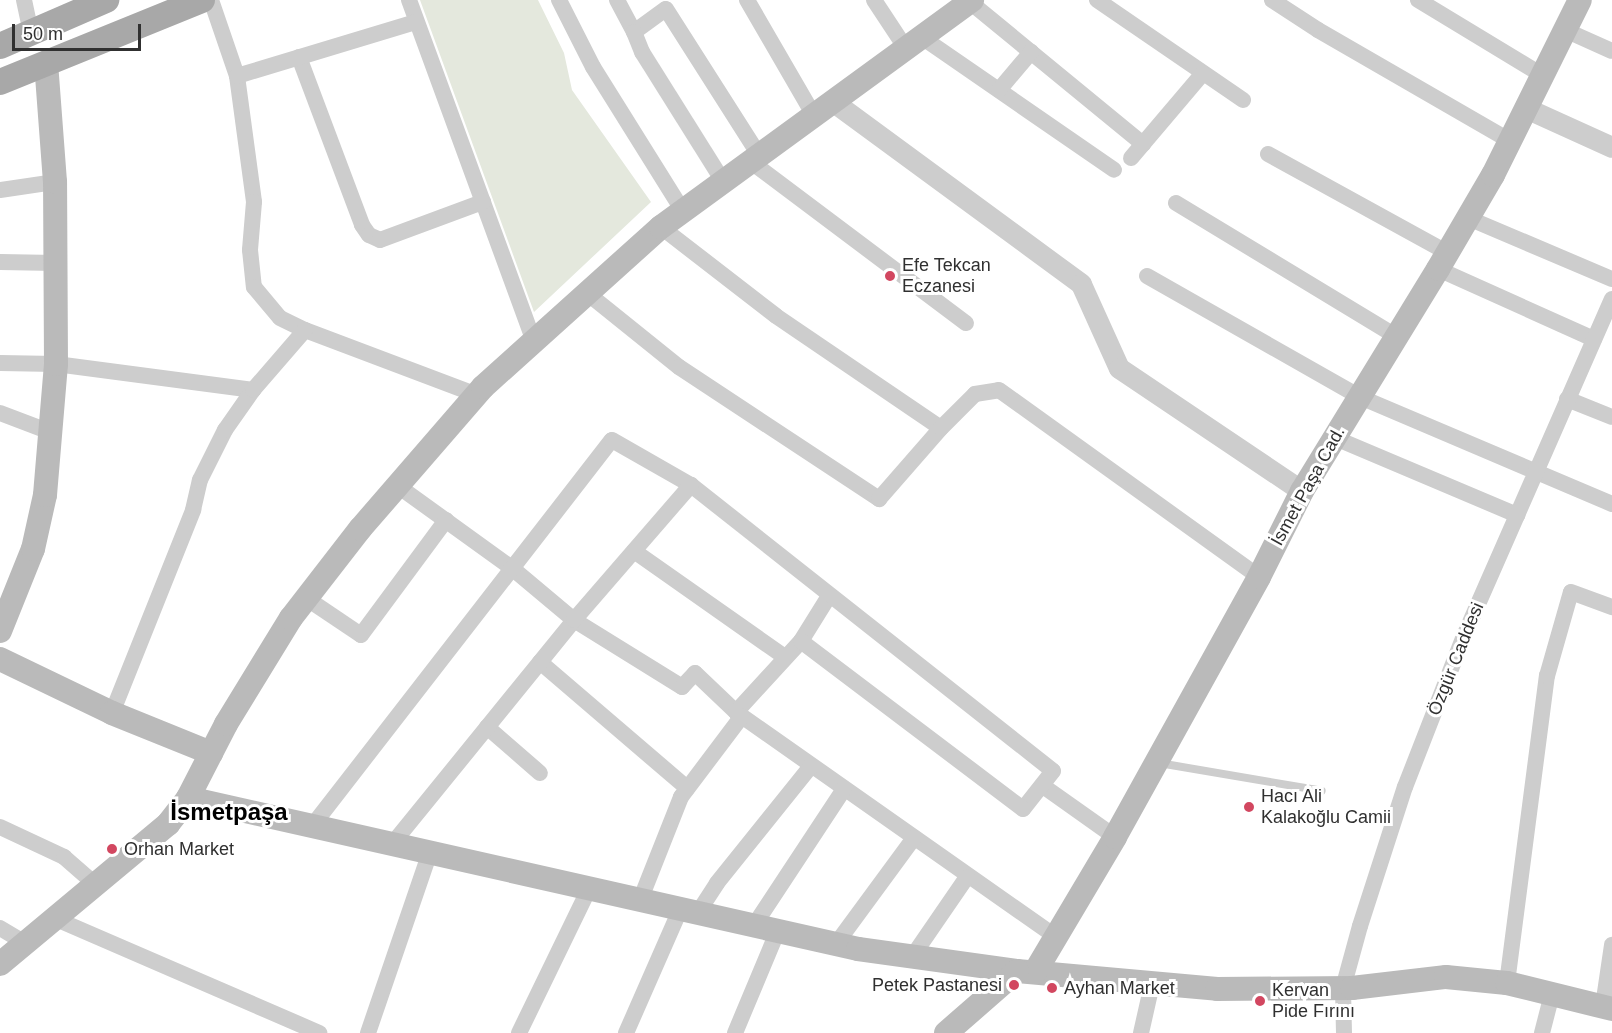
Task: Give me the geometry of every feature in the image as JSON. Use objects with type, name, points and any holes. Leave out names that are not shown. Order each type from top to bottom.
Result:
[{"type":"main road","points":[[0,46],[106,0]]},
{"type":"main road","points":[[0,82],[202,0]]},
{"type":"main road","name":"İsmet Paşa Cad.","points":[[945,1033],[1026,972],[1056,937],[1115,837],[1259,577],[1302,491],[1468,218],[1510,141],[1580,0]]},
{"type":"main road","points":[[0,964],[27,944],[168,824],[188,798],[211,753],[291,618],[398,486],[477,395],[534,340],[661,227],[813,114],[835,103],[971,1]]},
{"type":"main road","points":[[0,631],[33,549],[45,495],[56,364],[54,182],[46,63]]},
{"type":"main road","points":[[0,659],[112,713],[211,753]]},
{"type":"main road","points":[[188,798],[690,909],[836,944],[912,957],[1026,972],[1217,989],[1343,988],[1446,978],[1507,983],[1608,1007]]},
{"type":"street","points":[[24,0],[31,33]]},
{"type":"street","points":[[211,0],[237,76],[254,202],[250,250],[254,287],[280,318],[305,330],[477,395]]},
{"type":"street","points":[[409,0],[534,340]]},
{"type":"street","points":[[559,0],[593,67],[683,211]]},
{"type":"street","points":[[617,0],[642,52],[723,181]]},
{"type":"street","points":[[747,0],[813,114]]},
{"type":"street","points":[[874,0],[915,44],[999,90],[1114,170]]},
{"type":"street","points":[[1097,0],[1243,100]]},
{"type":"street","points":[[1272,0],[1318,30],[1510,141]]},
{"type":"street","points":[[1418,0],[1542,75]]},
{"type":"street","points":[[971,1],[1143,144]]},
{"type":"street","points":[[634,32],[666,9],[754,158],[966,323]]},
{"type":"street","points":[[237,76],[416,22]]},
{"type":"street","points":[[1565,30],[1612,51]]},
{"type":"street","points":[[999,90],[1030,52]]},
{"type":"street","points":[[299,57],[362,225],[369,235],[380,240],[483,202]]},
{"type":"street","points":[[1131,158],[1203,73]]},
{"type":"street","points":[[835,103],[1081,284],[1119,368],[1302,491]]},
{"type":"street","points":[[1526,108],[1612,147]]},
{"type":"street","points":[[1268,154],[1443,261],[1594,339]]},
{"type":"street","points":[[0,190],[54,182]]},
{"type":"street","points":[[1176,203],[1397,337]]},
{"type":"street","points":[[1468,218],[1612,279]]},
{"type":"street","points":[[661,227],[776,316],[941,428]]},
{"type":"street","points":[[0,262],[56,263]]},
{"type":"street","points":[[1147,276],[1360,397],[1612,504]]},
{"type":"street","points":[[587,293],[679,367],[879,499],[941,428],[975,394],[999,390],[1259,577]]},
{"type":"street","name":"Özgür Caddesi","points":[[1344,1033],[1343,988],[1360,926],[1405,787],[1464,636],[1612,299]]},
{"type":"street","points":[[112,713],[193,510],[200,480],[225,430],[253,390],[305,330]]},
{"type":"street","points":[[0,363],[56,364],[253,390]]},
{"type":"street","points":[[1567,399],[1612,417]]},
{"type":"street","points":[[0,412],[50,432]]},
{"type":"street","points":[[1335,438],[1517,515]]},
{"type":"street","points":[[313,825],[612,440],[691,485],[1053,771],[1023,809],[801,641]]},
{"type":"street","points":[[393,843],[574,620],[691,485]]},
{"type":"street","points":[[398,486],[513,569],[574,620],[682,687],[695,673],[739,714],[967,877],[1056,937]]},
{"type":"street","points":[[306,598],[361,635],[446,520]]},
{"type":"street","points":[[634,551],[785,657]]},
{"type":"street","points":[[1507,983],[1547,676],[1571,592],[1612,607]]},
{"type":"street","points":[[641,898],[681,797],[739,714],[785,657],[801,641],[829,596]]},
{"type":"street","points":[[540,662],[687,788]]},
{"type":"street","points":[[487,727],[540,773]]},
{"type":"street","points":[[626,1033],[690,909],[717,883],[811,766]]},
{"type":"street","points":[[1043,786],[1115,837]]},
{"type":"street","points":[[755,924],[844,789]]},
{"type":"street","points":[[0,827],[64,858],[96,885]]},
{"type":"street","points":[[836,944],[914,838]]},
{"type":"street","points":[[368,1033],[430,852]]},
{"type":"street","points":[[912,957],[967,877]]},
{"type":"street","points":[[519,1033],[590,887]]},
{"type":"street","points":[[56,919],[319,1033]]},
{"type":"street","points":[[0,928],[27,944]]},
{"type":"street","points":[[735,1033],[778,930]]},
{"type":"street","points":[[1608,1007],[1612,945]]},
{"type":"street","points":[[1141,1033],[1152,984]]},
{"type":"street","points":[[1542,1033],[1552,994]]},
{"type":"lane","points":[[1156,763],[1322,791]]},
{"type":"shaded area","points":[[420,0],[538,0],[564,53],[572,90],[651,202],[534,312]]},
{"type":"place","name":"Efe Tekcan Eczanesi","points":[[890,276]]},
{"type":"place","name":"Hacı Ali Kalakoğlu Camii","points":[[1249,807]]},
{"type":"place","name":"Orhan Market","points":[[112,849]]},
{"type":"place","name":"Petek Pastanesi","points":[[1014,985]]},
{"type":"place","name":"Ayhan Market","points":[[1052,988]]},
{"type":"place","name":"Kervan Pide Fırını","points":[[1260,1001]]},
{"type":"district","name":"İsmetpaşa","points":[[229,812]]}]
